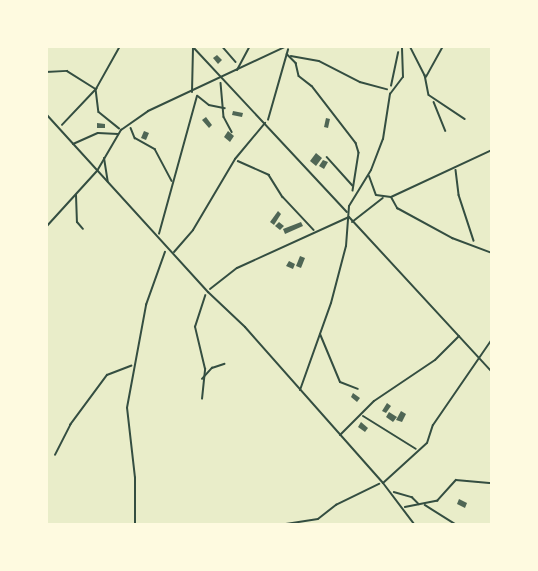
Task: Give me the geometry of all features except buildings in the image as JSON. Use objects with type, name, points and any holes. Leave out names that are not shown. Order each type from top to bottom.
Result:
[{"type":"street","points":[[238,68],[250,46]]},
{"type":"street","points":[[300,391],[320,334],[346,246],[348,212],[353,198],[369,174],[383,139],[391,92],[403,77],[400,46]]},
{"type":"street","points":[[193,47],[266,123],[294,159],[348,212]]},
{"type":"street","points":[[193,47],[193,92]]},
{"type":"street","points":[[46,227],[97,171],[121,130],[148,111],[193,92],[285,47]]},
{"type":"street","points":[[46,114],[383,483],[414,525]]},
{"type":"street","points":[[174,252],[193,230],[234,159],[266,123]]},
{"type":"street","points":[[73,144],[98,133],[119,134]]},
{"type":"street","points":[[369,174],[376,195],[384,198],[391,197],[492,150]]},
{"type":"street","points":[[104,156],[108,182]]},
{"type":"street","points":[[76,194],[77,222],[83,229]]},
{"type":"street","points":[[391,197],[397,208],[475,248],[492,253]]},
{"type":"street","points":[[352,222],[384,198]]},
{"type":"street","points":[[208,291],[237,268],[349,217]]},
{"type":"street","points":[[349,217],[492,372]]},
{"type":"street","points":[[320,334],[340,382],[358,389]]},
{"type":"street","points":[[340,435],[374,401],[435,360],[459,336]]},
{"type":"street","points":[[383,483],[404,466],[416,449],[427,442],[430,430],[492,339]]},
{"type":"street","points":[[362,415],[416,449]]},
{"type":"path","points":[[59,129],[96,89],[120,46]]},
{"type":"path","points":[[222,46],[238,68]]},
{"type":"path","points":[[288,55],[320,61],[360,82],[391,92],[400,46]]},
{"type":"path","points":[[410,46],[426,78],[446,131]]},
{"type":"path","points":[[426,78],[443,46]]},
{"type":"path","points":[[285,47],[288,55],[296,63],[299,76],[312,86],[356,142],[359,153],[352,186],[353,198]]},
{"type":"path","points":[[266,123],[274,107],[288,55]]},
{"type":"path","points":[[46,72],[67,72],[96,89]]},
{"type":"path","points":[[222,78],[224,117],[232,132]]},
{"type":"path","points":[[96,89],[99,112],[121,130]]},
{"type":"path","points":[[193,92],[209,105],[225,108]]},
{"type":"path","points":[[159,236],[197,96]]},
{"type":"path","points":[[434,100],[465,118]]},
{"type":"path","points":[[128,126],[135,138],[155,149],[172,182]]},
{"type":"path","points":[[327,157],[352,186]]},
{"type":"path","points":[[234,159],[269,175],[283,197],[316,233]]},
{"type":"path","points":[[456,168],[459,195],[475,248]]},
{"type":"path","points":[[135,525],[135,478],[127,408],[132,366],[146,305],[168,245]]},
{"type":"path","points":[[492,279],[492,286]]},
{"type":"path","points":[[202,399],[201,380],[205,369],[196,318],[208,291]]},
{"type":"path","points":[[201,380],[212,368],[224,364]]},
{"type":"path","points":[[55,455],[70,425],[107,375],[132,366]]},
{"type":"path","points":[[401,508],[437,501],[456,480],[492,483]]},
{"type":"path","points":[[286,525],[318,519],[343,501],[383,483]]},
{"type":"path","points":[[389,490],[412,497],[419,505]]},
{"type":"path","points":[[424,505],[455,525]]}]
